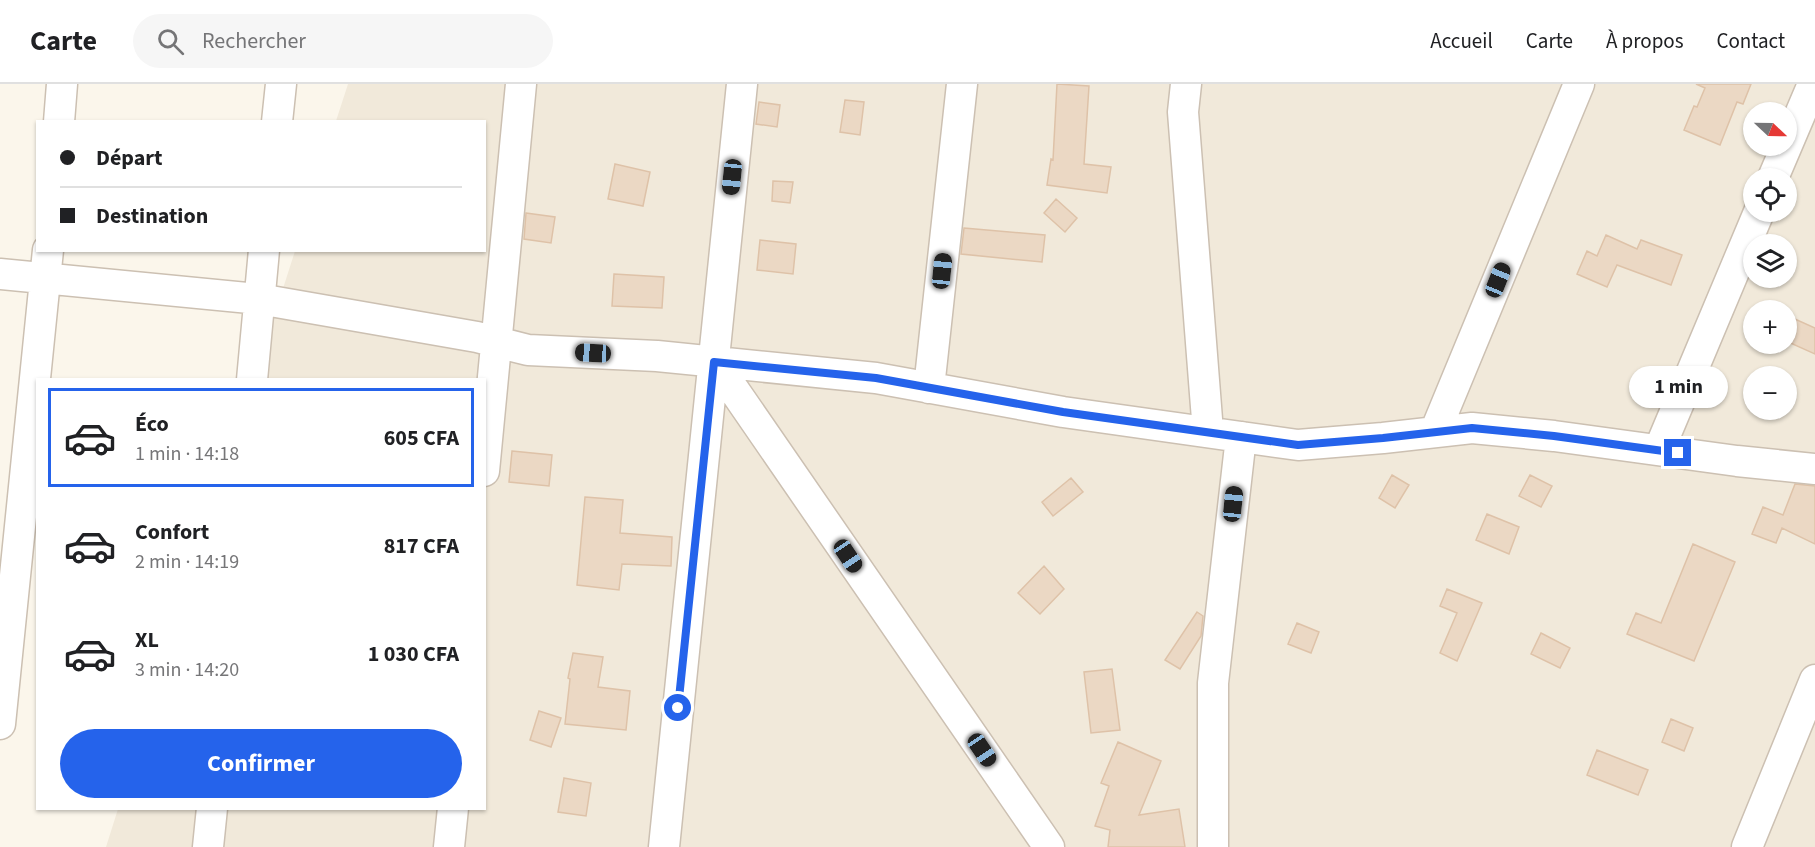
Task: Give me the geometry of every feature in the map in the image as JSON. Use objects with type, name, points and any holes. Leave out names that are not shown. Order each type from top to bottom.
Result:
[{"type":"street","points":[[59,120],[62,84]]},
{"type":"street","points":[[277,120],[281,84]]},
{"type":"street","points":[[486,451],[521,84]]},
{"type":"street","points":[[664,847],[742,84]]},
{"type":"street","points":[[929,387],[962,84]]},
{"type":"street","points":[[1186,84],[1183,112],[1208,432]]},
{"type":"street","points":[[1435,432],[1579,84]]},
{"type":"street","points":[[1777,168],[1813,84]]},
{"type":"street","points":[[1659,450],[1756,222]]},
{"type":"street","points":[[252,378],[264,252]]},
{"type":"street","points":[[0,274],[47,264],[466,335],[528,350],[657,356],[876,378],[1063,412],[1298,445],[1472,428],[1815,469]]},
{"type":"street","points":[[0,724],[47,264]]},
{"type":"street","points":[[714,362],[1049,847]]},
{"type":"street","points":[[1213,847],[1213,683],[1241,437]]},
{"type":"street","points":[[1747,847],[1815,680]]},
{"type":"street","points":[[208,847],[212,810]]},
{"type":"street","points":[[449,847],[453,810]]},
{"type":"shaded area","points":[[348,84],[1815,84],[1815,847],[106,847],[118,810],[486,810],[486,378],[254,378],[295,252],[486,252],[486,120],[336,120]]},
{"type":"building","points":[[1057,84],[1089,86],[1084,164],[1111,167],[1107,193],[1047,185],[1051,159],[1053,160]]},
{"type":"building","points":[[1696,84],[1751,84],[1743,104],[1737,102],[1720,145],[1684,130],[1705,88]]},
{"type":"building","points":[[845,100],[864,102],[860,135],[840,132]]},
{"type":"building","points":[[759,102],[780,105],[777,127],[756,124]]},
{"type":"building","points":[[615,164],[650,172],[643,206],[608,199]]},
{"type":"building","points":[[773,181],[793,182],[790,203],[772,201]]},
{"type":"building","points":[[1056,199],[1077,218],[1065,232],[1044,213]]},
{"type":"building","points":[[526,213],[555,217],[551,243],[524,239]]},
{"type":"building","points":[[964,228],[1045,235],[1042,262],[961,254]]},
{"type":"building","points":[[1606,235],[1637,249],[1641,240],[1682,255],[1671,285],[1617,265],[1607,287],[1577,274],[1587,251],[1597,256]]},
{"type":"building","points":[[760,240],[796,244],[793,274],[757,270]]},
{"type":"building","points":[[614,274],[664,277],[662,308],[612,306]]},
{"type":"building","points":[[1797,320],[1815,328],[1815,354],[1797,346]]},
{"type":"building","points":[[512,451],[552,455],[549,486],[509,482]]},
{"type":"building","points":[[1392,475],[1409,485],[1395,508],[1379,498]]},
{"type":"building","points":[[1530,475],[1552,486],[1541,507],[1519,496]]},
{"type":"building","points":[[1071,478],[1083,492],[1053,516],[1042,502]]},
{"type":"building","points":[[1795,484],[1815,486],[1815,544],[1782,528],[1776,543],[1752,534],[1763,507],[1783,515]]},
{"type":"building","points":[[585,497],[623,500],[620,533],[672,537],[671,566],[622,564],[619,590],[577,585]]},
{"type":"building","points":[[1487,514],[1519,527],[1509,554],[1476,540]]},
{"type":"building","points":[[1693,544],[1735,562],[1694,661],[1627,634],[1636,613],[1661,623]]},
{"type":"building","points":[[1044,566],[1064,589],[1040,614],[1018,593]]},
{"type":"building","points":[[1447,589],[1482,603],[1457,661],[1440,653],[1457,613],[1440,606]]},
{"type":"building","points":[[1197,612],[1203,616],[1201,636],[1180,669],[1165,660]]},
{"type":"building","points":[[1297,623],[1319,632],[1311,653],[1288,644]]},
{"type":"building","points":[[1541,633],[1570,648],[1560,668],[1531,654]]},
{"type":"building","points":[[573,653],[603,657],[598,687],[630,691],[626,730],[565,724],[570,679],[568,678]]},
{"type":"building","points":[[1112,669],[1120,730],[1091,733],[1084,672]]},
{"type":"building","points":[[539,711],[561,718],[551,747],[530,740]]},
{"type":"building","points":[[1671,719],[1693,728],[1684,751],[1662,742]]},
{"type":"building","points":[[1118,742],[1161,761],[1139,815],[1179,809],[1185,847],[1108,847],[1110,830],[1095,826],[1109,786],[1101,783]]},
{"type":"building","points":[[1597,750],[1648,770],[1638,795],[1587,775]]},
{"type":"building","points":[[564,778],[591,783],[586,816],[558,812]]},
{"type":"route","points":[[678,708],[714,362],[876,378],[1063,412],[1298,445],[1472,428],[1554,436],[1678,453]]}]
